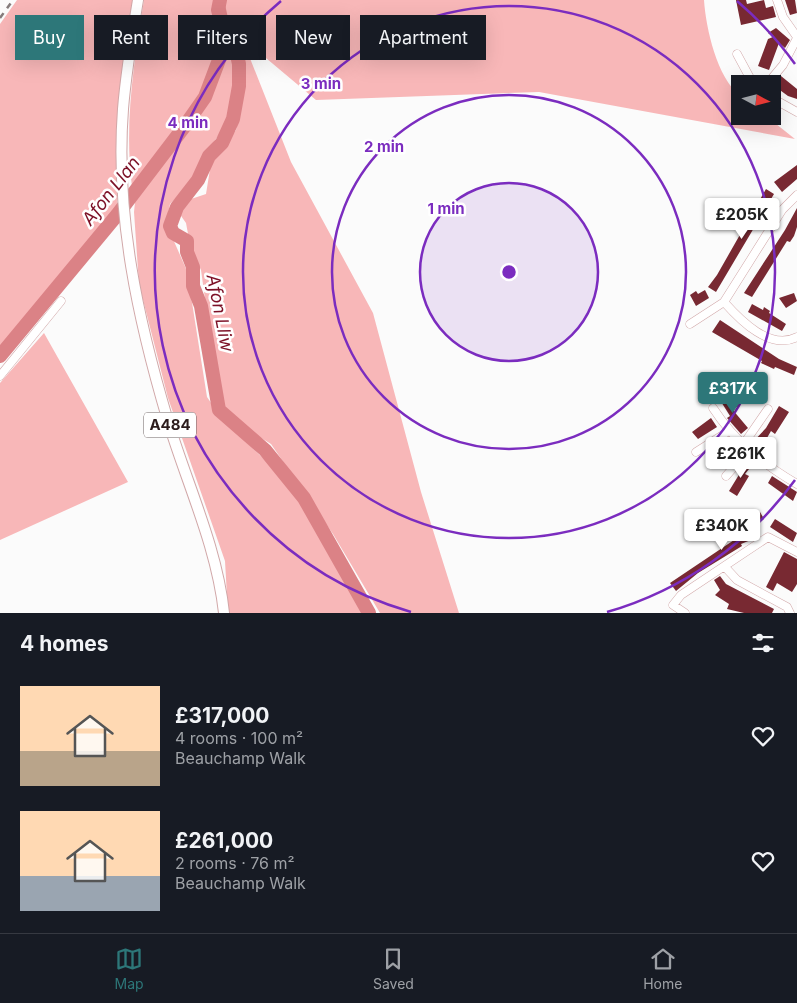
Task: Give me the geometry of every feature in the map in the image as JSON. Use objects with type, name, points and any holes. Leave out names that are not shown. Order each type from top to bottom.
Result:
[{"type":"main road","name":"A484","points":[[138,0],[123,110],[123,165],[127,234],[143,331],[172,432],[216,566],[224,613]]},
{"type":"street","points":[[774,75],[783,65],[797,38],[783,17],[776,0]]},
{"type":"street","points":[[737,54],[748,75]]},
{"type":"street","points":[[781,103],[797,112]]},
{"type":"street","points":[[690,324],[724,302],[782,210],[797,195]]},
{"type":"street","points":[[0,376],[61,301]]},
{"type":"street","points":[[724,302],[741,321],[768,337],[780,340],[797,337]]},
{"type":"street","points":[[713,408],[729,431],[746,448],[797,484]]},
{"type":"street","points":[[726,476],[746,448],[768,409]]},
{"type":"street","points":[[696,452],[729,431]]},
{"type":"street","points":[[685,613],[673,606],[681,595],[768,537],[797,552]]},
{"type":"street","points":[[725,567],[737,580],[787,607],[790,613]]},
{"type":"shaded area","points":[[17,0],[134,0],[132,15],[94,15],[94,60],[126,60],[121,103],[117,206],[0,349],[0,24]]},
{"type":"shaded area","points":[[144,0],[214,0],[214,15],[178,15],[178,60],[216,60],[197,103],[173,139],[132,187],[129,140],[131,93],[135,60],[168,60],[168,15],[142,15]]},
{"type":"shaded area","points":[[214,0],[224,0],[227,15],[214,15]]},
{"type":"shaded area","points":[[224,0],[704,0],[707,25],[714,52],[731,86],[731,125],[777,125],[795,139],[539,92],[316,100],[266,58],[266,15],[226,14]]},
{"type":"shaded area","points":[[223,60],[235,60],[237,67],[229,121],[202,158],[193,180],[170,204],[166,223],[187,271],[207,397],[220,416],[280,475],[313,521],[367,613],[228,613],[225,561],[168,398],[139,284],[134,212],[135,202],[209,95]]},
{"type":"shaded area","points":[[241,60],[251,60],[291,162],[373,313],[421,492],[459,613],[380,613],[333,534],[271,444],[234,421],[219,399],[201,270],[191,250],[186,223],[179,213],[180,207],[185,201],[206,194],[211,163],[236,130],[240,111]]},
{"type":"shaded area","points":[[44,333],[128,482],[0,540],[0,383]]},
{"type":"building","points":[[736,0],[746,0],[747,4],[764,0],[766,8],[773,6],[776,17],[741,25]]},
{"type":"building","points":[[785,0],[795,0],[797,13],[790,15]]},
{"type":"building","points":[[776,28],[790,40],[785,48],[779,43],[769,70],[758,66],[768,39],[773,37],[768,33]]},
{"type":"building","points":[[781,76],[797,89],[797,99],[781,91]]},
{"type":"building","points":[[797,165],[797,179],[782,192],[774,182]]},
{"type":"building","points":[[766,189],[774,194],[716,292],[708,287],[717,275]]},
{"type":"building","points":[[797,208],[797,227],[794,236],[790,242],[787,241],[752,297],[744,293],[785,230]]},
{"type":"building","points":[[705,290],[709,298],[696,306],[690,295],[696,291],[698,294]]},
{"type":"building","points":[[794,293],[797,301],[786,308],[779,298]]},
{"type":"building","points":[[752,304],[763,310],[764,307],[770,311],[769,313],[786,324],[782,331],[748,312]]},
{"type":"building","points":[[720,320],[779,359],[797,367],[794,375],[761,363],[762,361],[712,332]]},
{"type":"building","points":[[730,394],[738,406],[732,409],[748,428],[741,434],[727,418],[730,416],[720,400]]},
{"type":"building","points":[[779,406],[789,412],[775,434],[771,431],[760,450],[751,444],[766,428]]},
{"type":"building","points":[[711,418],[717,427],[698,439],[692,432]]},
{"type":"building","points":[[726,439],[739,452],[733,459],[718,445]]},
{"type":"building","points":[[748,460],[753,464],[745,474],[749,476],[737,496],[729,491]]},
{"type":"building","points":[[772,476],[797,492],[793,501],[768,483]]},
{"type":"building","points":[[760,512],[764,519],[753,526],[758,537],[741,544],[742,546],[698,573],[676,591],[670,583],[737,538],[733,530],[749,523],[747,521]]},
{"type":"building","points":[[775,519],[797,533],[793,542],[770,527]]},
{"type":"building","points":[[784,552],[797,559],[797,584],[792,592],[777,583],[773,591],[766,587]]},
{"type":"building","points":[[720,576],[726,584],[774,609],[772,613],[744,613],[727,609],[729,604],[715,595],[720,590],[714,580]]},
{"type":"waterway","name":"Afon Lliw","points":[[220,0],[218,10],[221,21],[228,36],[234,41],[239,64],[239,86],[233,119],[222,143],[209,156],[198,180],[177,207],[170,226],[173,233],[187,241],[187,252],[193,267],[193,286],[201,306],[219,410],[265,450],[304,498],[369,613]]},
{"type":"waterway","name":"Afon Llan","points":[[0,356],[117,215],[184,127],[205,97],[219,60]]},
{"type":"railway","points":[[0,18],[13,0]]}]
